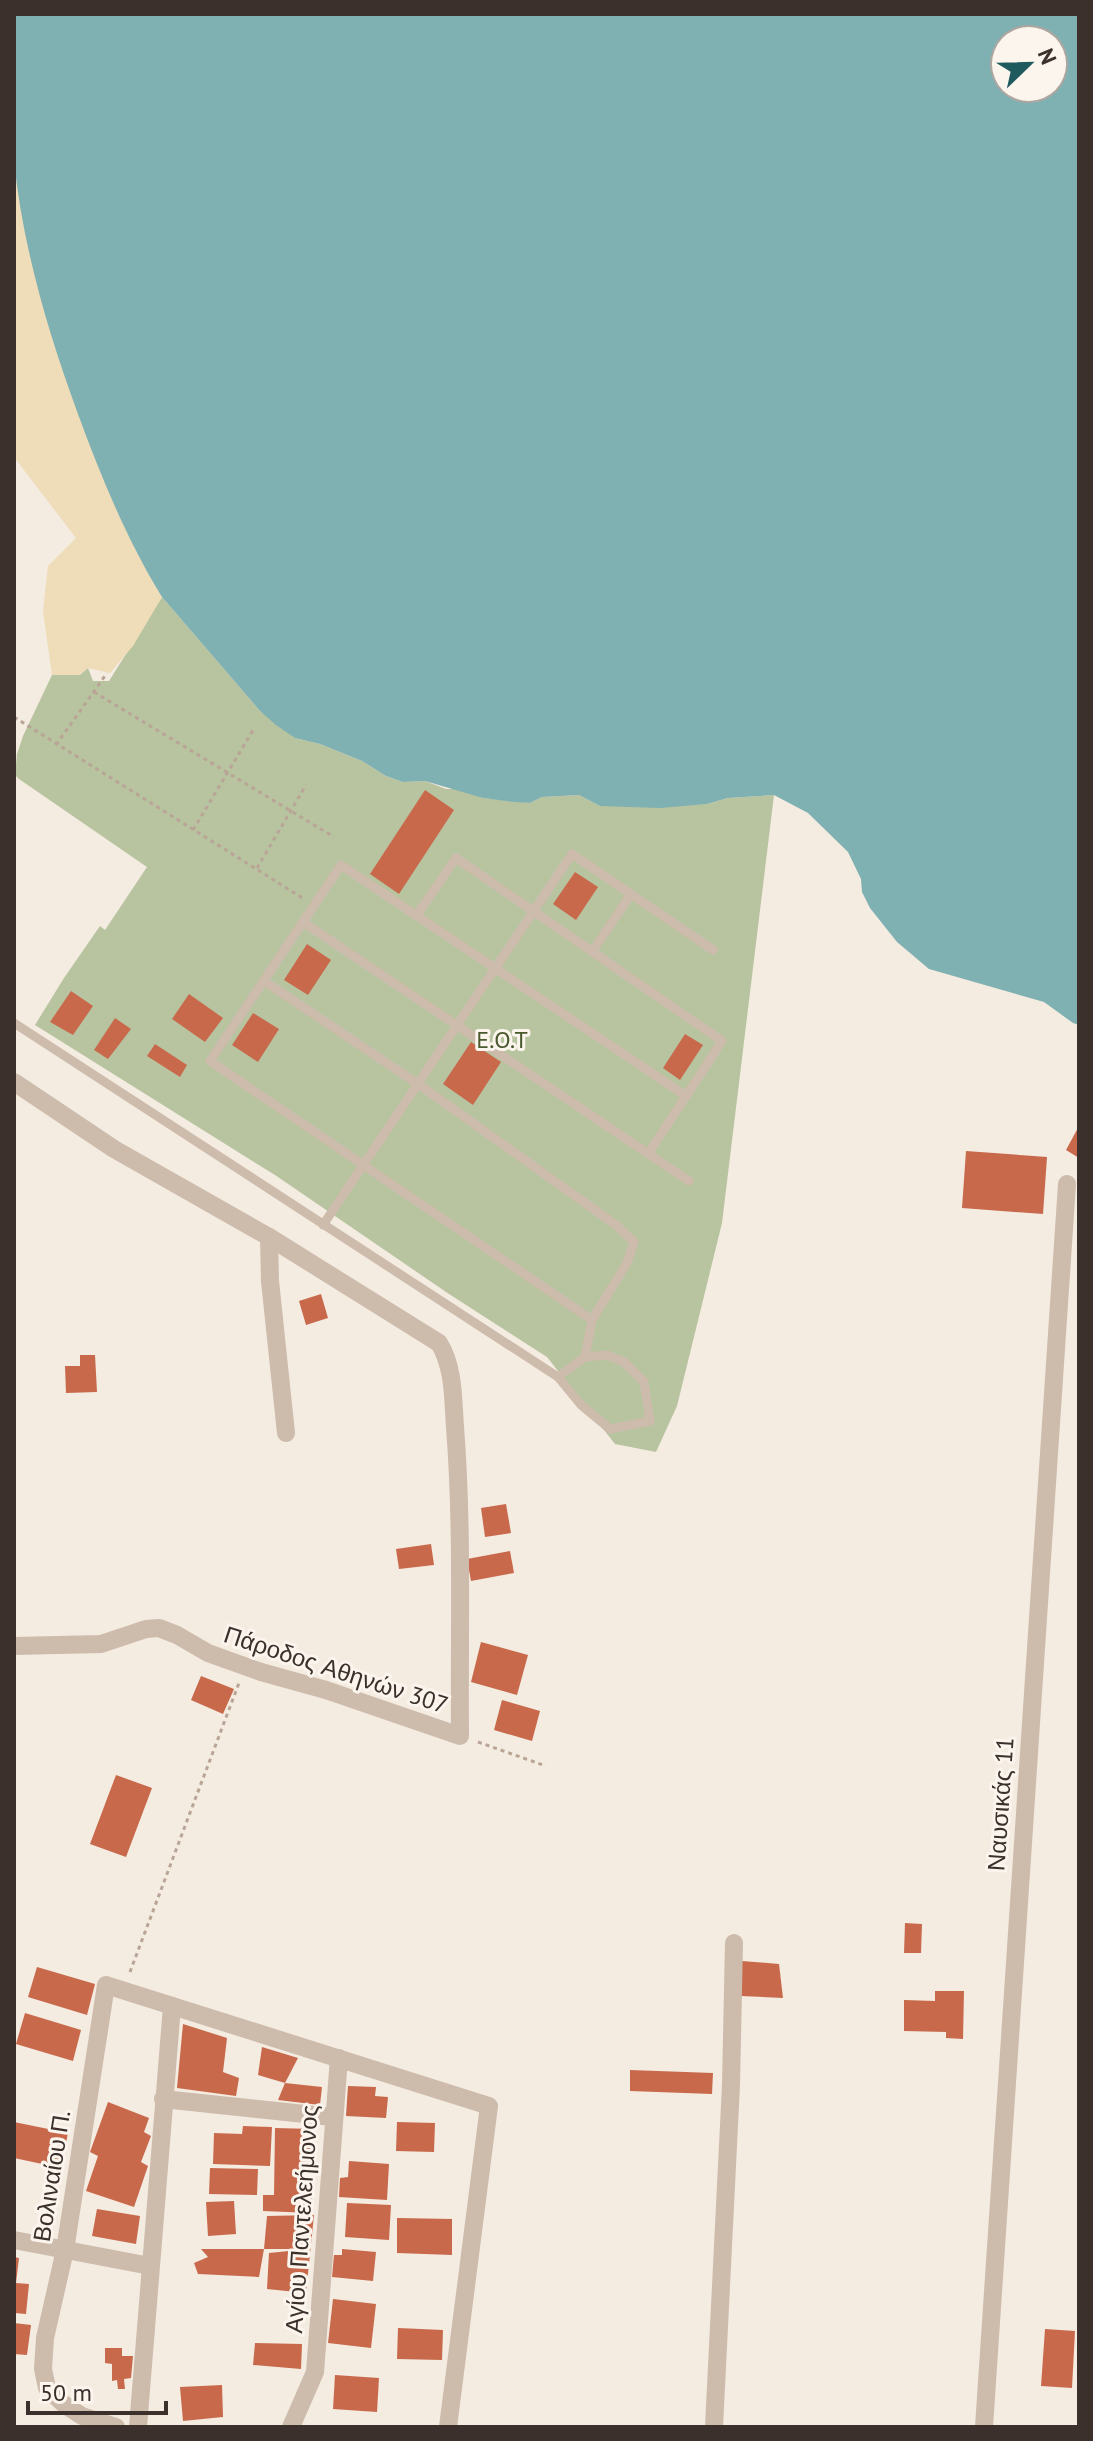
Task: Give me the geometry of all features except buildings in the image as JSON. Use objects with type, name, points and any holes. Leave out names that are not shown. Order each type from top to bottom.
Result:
[{"type":"street","points":[[14,1082],[105,1143],[269,1237],[429,1335],[445,1351],[452,1391],[460,1518],[460,1736]]},
{"type":"street","name":"Ναυσικάς 11","points":[[984,2427],[1067,1184]]},
{"type":"street","points":[[269,1237],[270,1281],[286,1433]]},
{"type":"street","name":"Πάροδος Αθηνών 307","points":[[14,1646],[101,1644],[155,1628],[245,1667],[354,1699],[460,1736]]},
{"type":"street","points":[[714,2427],[730,2101],[734,1943]]},
{"type":"street","points":[[115,1988],[489,2106],[448,2427]]},
{"type":"street","name":"Βολιναίου Π.","points":[[115,1988],[45,2338],[45,2384],[55,2397],[77,2414],[116,2427]]},
{"type":"street","points":[[138,2427],[172,2006]]},
{"type":"street","name":"Αγίου Παντελεήμονος","points":[[291,2427],[315,2372],[339,2058]]},
{"type":"street","points":[[163,2099],[333,2117]]},
{"type":"street","points":[[14,2240],[150,2266]]},
{"type":"lane","points":[[323,1225],[572,854],[713,950]]},
{"type":"lane","points":[[416,916],[456,858],[722,1041],[648,1154]]},
{"type":"lane","points":[[592,1320],[210,1061],[341,865],[686,1096]]},
{"type":"lane","points":[[592,952],[631,894]]},
{"type":"lane","points":[[303,922],[689,1181]]},
{"type":"lane","points":[[264,981],[418,1084],[616,1225],[634,1242],[627,1263],[592,1320],[585,1357]]},
{"type":"lane","points":[[14,1023],[558,1377],[581,1405],[610,1429],[650,1421],[644,1382],[624,1362],[607,1355],[585,1357],[558,1377]]},
{"type":"path","points":[[56,745],[107,673]]},
{"type":"path","points":[[94,692],[334,837]]},
{"type":"path","points":[[14,717],[314,905]]},
{"type":"path","points":[[193,830],[255,727]]},
{"type":"path","points":[[256,869],[306,785]]},
{"type":"path","points":[[115,1988],[245,1667]]},
{"type":"path","points":[[460,1736],[546,1766]]},
{"type":"green space","name":"E.O.T","points":[[162,597],[260,711],[295,738],[320,744],[362,761],[386,776],[403,782],[425,781],[483,798],[530,803],[542,797],[579,795],[600,806],[707,804],[728,798],[774,795],[722,1223],[677,1406],[656,1452],[615,1444],[547,1357],[275,1175],[35,1025],[100,926],[105,930],[147,867],[19,779],[15,775],[17,754],[52,675],[80,674],[88,668],[93,681],[109,681]]},
{"type":"sand","points":[[14,157],[42,302],[64,372],[113,501],[162,597],[133,646],[110,673],[88,668],[80,675],[52,675],[43,611],[48,566],[76,538],[14,457]]},
{"type":"water","points":[[14,14],[1079,14],[1079,1025],[1044,1002],[929,969],[897,942],[870,908],[848,852],[808,813],[774,795],[660,808],[600,806],[579,795],[542,797],[530,803],[483,798],[425,781],[403,782],[386,776],[362,761],[320,744],[295,738],[276,725],[260,711],[162,597],[116,508],[78,414],[38,289],[18,193],[12,125]]}]
